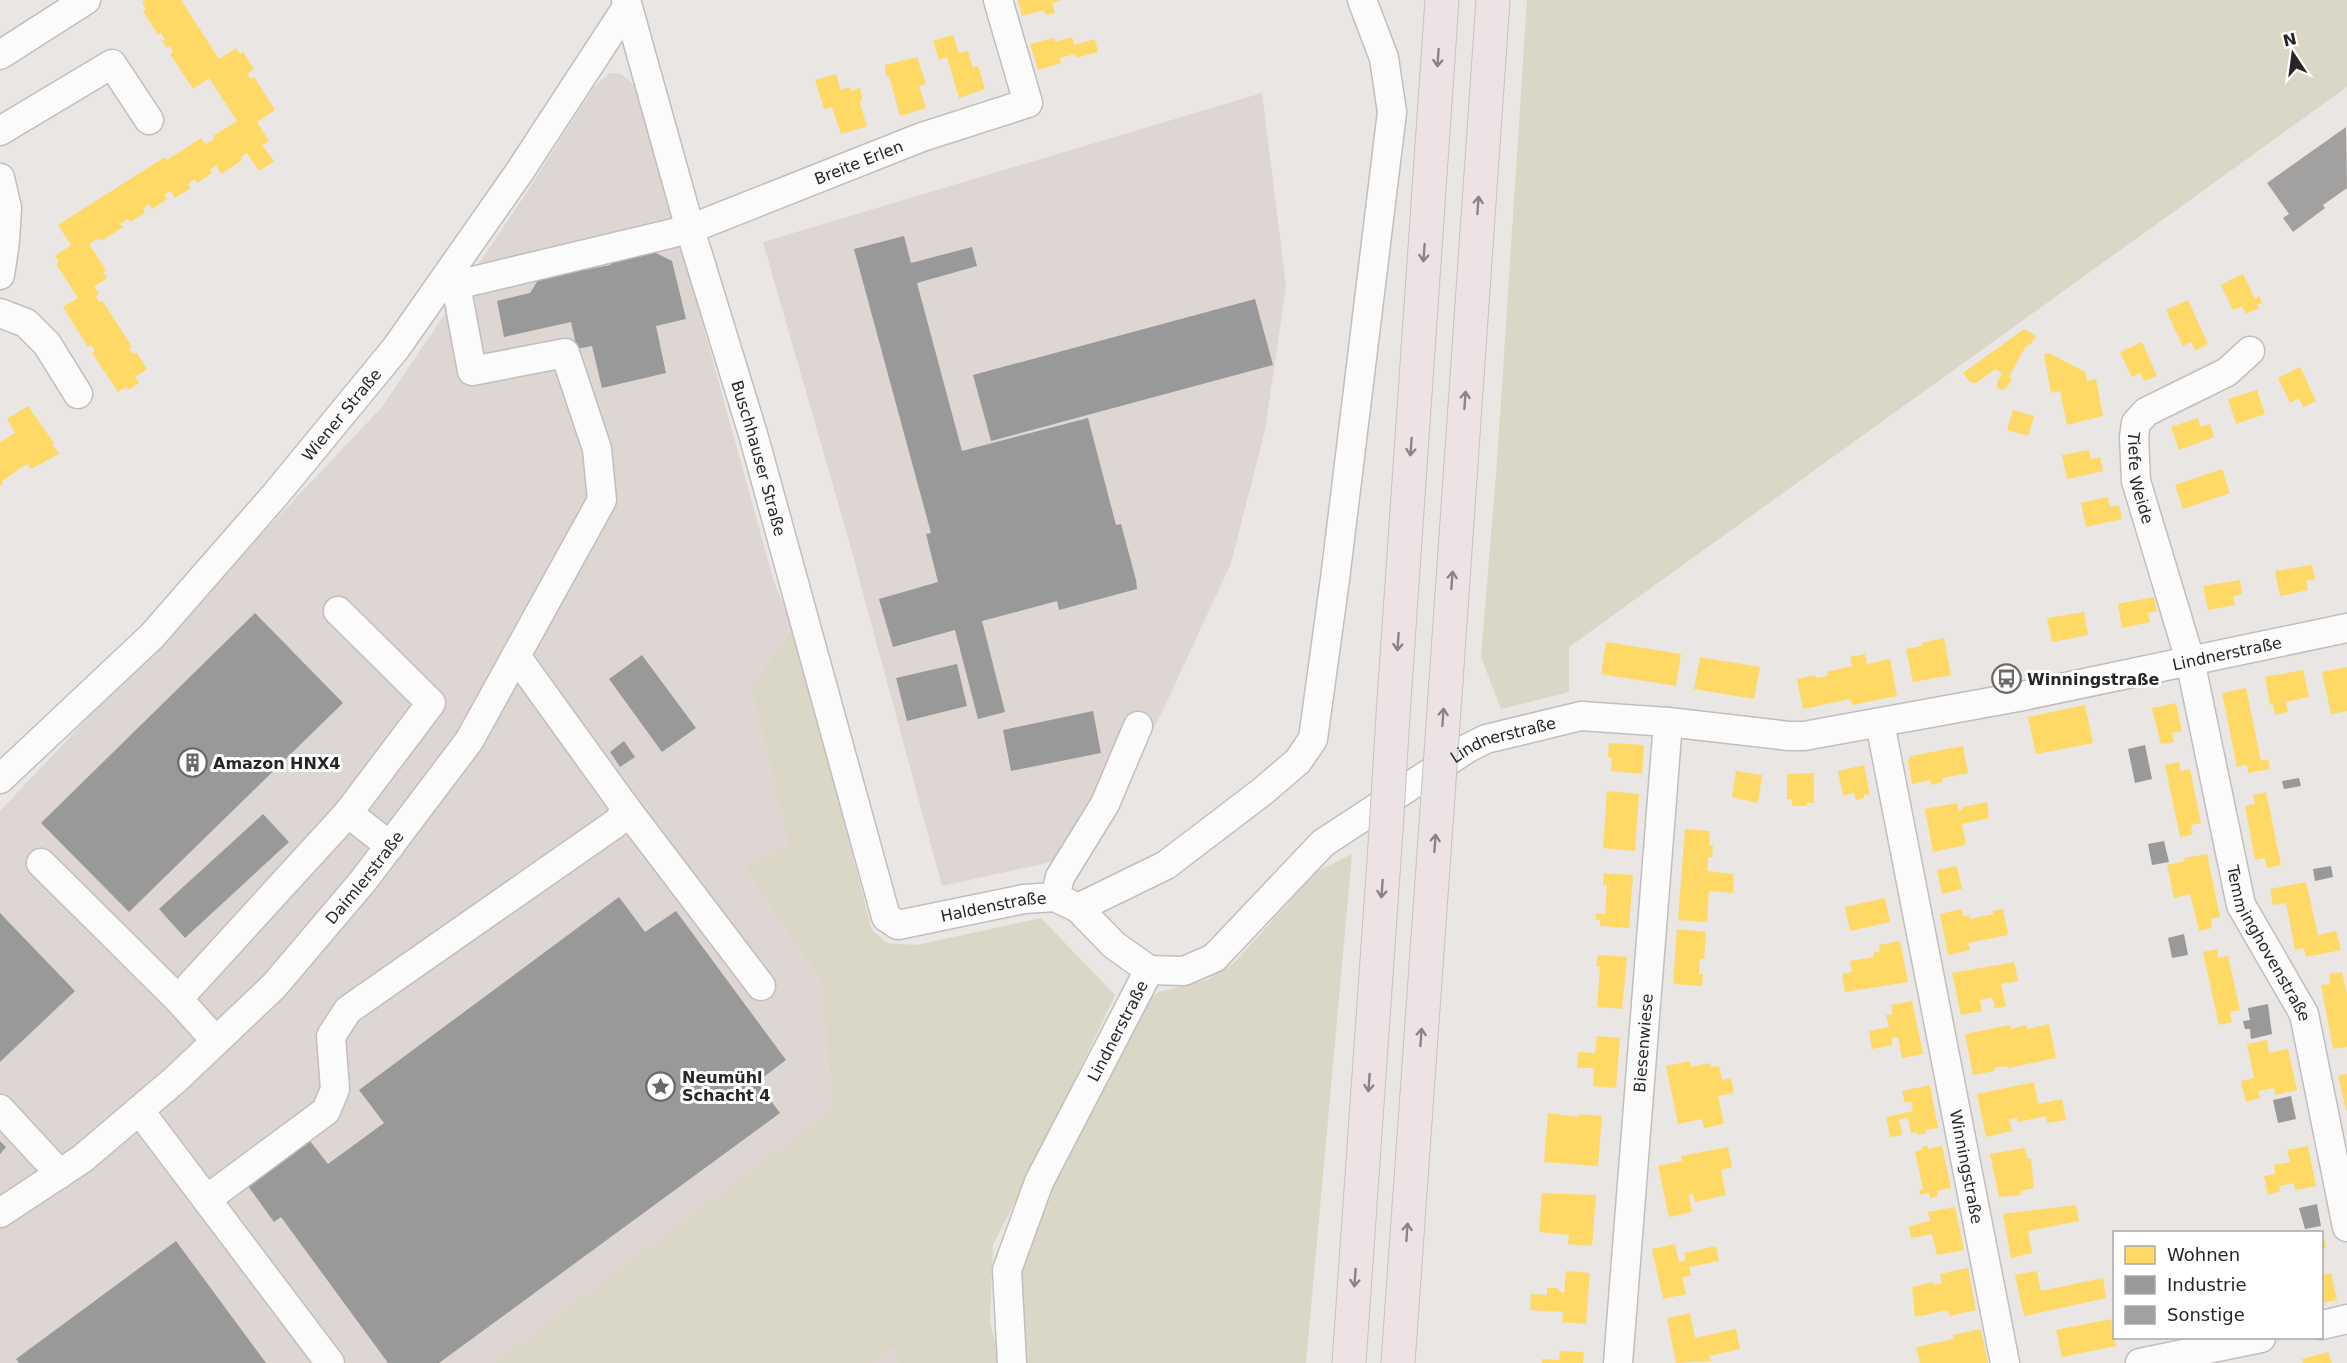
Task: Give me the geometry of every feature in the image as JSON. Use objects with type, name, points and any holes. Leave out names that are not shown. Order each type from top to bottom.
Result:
[{"type":"highway","points":[[1349,1363],[1442,0]]},
{"type":"highway","points":[[1398,1363],[1492,0]]},
{"type":"street","points":[[0,55],[86,0]]},
{"type":"street","name":"Breite Erlen","points":[[448,286],[690,229],[922,137],[1028,103],[998,0]]},
{"type":"street","points":[[1067,902],[1166,865],[1263,791],[1298,760],[1313,740],[1392,112],[1384,58],[1362,0]]},
{"type":"street","name":"Buschhauser Straße","points":[[627,3],[690,229],[753,434],[886,917]]},
{"type":"street","name":"Wiener Straße","points":[[0,779],[152,636],[276,495],[448,286],[572,95],[627,3]]},
{"type":"street","points":[[0,131],[112,64],[149,120]]},
{"type":"street","points":[[0,178],[7,208],[0,275]]},
{"type":"street","name":"Daimlerstraße","points":[[0,1213],[82,1159],[216,1041],[274,986],[363,881],[469,741],[602,500],[597,449],[565,353],[472,371],[448,286]]},
{"type":"street","points":[[0,313],[26,323],[47,344],[78,394]]},
{"type":"street","name":"Tiefe Weide","points":[[2190,660],[2136,481],[2134,437],[2136,423],[2146,412],[2227,372],[2250,351]]},
{"type":"street","points":[[178,999],[348,813],[431,703],[338,611]]},
{"type":"street","name":"Lindnerstraße","points":[[1012,1363],[1007,1270],[1039,1182],[1149,970],[1184,971],[1214,958],[1323,843],[1468,748],[1486,739],[1581,716],[1668,722],[1790,736],[1880,723],[2347,628]]},
{"type":"street","points":[[516,656],[625,807],[761,986]]},
{"type":"street","name":"Temminghovenstraße","points":[[2190,660],[2241,905],[2304,1014],[2347,1227]]},
{"type":"street","name":"Biesenwiese","points":[[1618,1363],[1668,722]]},
{"type":"street","name":"Winningstraße","points":[[1880,723],[2005,1363]]},
{"type":"street","points":[[1138,726],[1105,804],[1060,877],[1067,902],[1114,945],[1149,970]]},
{"type":"street","points":[[207,1199],[326,1111],[335,1089],[332,1036],[348,1010],[619,821],[625,807]]},
{"type":"street","points":[[348,813],[390,846]]},
{"type":"street","points":[[41,863],[178,999],[216,1041]]},
{"type":"street","name":"Haldenstraße","points":[[886,917],[898,925],[1024,899],[1067,902]]},
{"type":"street","points":[[0,1109],[60,1174]]},
{"type":"street","points":[[139,1110],[330,1363]]},
{"type":"street","points":[[2323,1325],[2347,1319]]},
{"type":"street","points":[[2140,1363],[2256,1339]]},
{"type":"shaded area","points":[[1527,0],[2347,0],[2347,87],[1569,647],[1569,692],[1501,709],[1481,657],[1497,462]]},
{"type":"shaded area","points":[[610,73],[621,74],[632,83],[640,96],[773,579],[793,627],[750,688],[789,845],[743,867],[822,982],[832,1110],[898,1363],[0,1363],[0,811],[382,407],[521,201],[594,87]]},
{"type":"shaded area","points":[[1262,93],[1286,286],[1265,430],[1231,563],[1163,710],[1088,854],[942,886],[852,552],[763,242]]},
{"type":"shaded area","points":[[793,627],[872,930],[887,943],[917,945],[1041,918],[1115,995],[1041,1151],[993,1245],[990,1322],[1001,1363],[898,1363],[894,1347],[872,1363],[495,1363],[832,1110],[822,982],[743,867],[789,845],[750,688]]},
{"type":"shaded area","points":[[1352,854],[1306,1363],[1014,1363],[1010,1270],[1148,1001],[1158,992],[1207,980],[1235,962],[1316,872]]},
{"type":"building: Wohnen","points":[[145,0],[181,0],[219,59],[236,48],[240,54],[243,52],[254,69],[247,74],[251,79],[254,77],[275,110],[257,122],[269,141],[262,145],[274,161],[259,171],[247,153],[241,157],[242,160],[221,174],[216,165],[210,170],[212,173],[197,183],[195,179],[188,184],[191,188],[175,198],[171,191],[164,195],[167,199],[152,209],[149,204],[143,209],[145,213],[130,222],[128,219],[120,224],[123,227],[101,241],[99,238],[89,244],[106,270],[103,272],[107,278],[94,287],[99,294],[96,296],[99,302],[102,300],[132,347],[129,349],[133,354],[136,352],[147,369],[135,377],[139,383],[128,390],[126,387],[118,392],[92,353],[95,351],[91,345],[88,347],[63,307],[78,298],[56,264],[59,262],[55,256],[71,245],[58,225],[165,157],[167,160],[201,138],[206,144],[215,138],[213,136],[237,121],[209,78],[193,89],[170,54],[173,52],[170,46],[167,48],[162,41],[165,39],[161,33],[158,35],[143,11],[146,9],[142,2]]},
{"type":"building: Wohnen","points":[[1018,0],[1060,1],[1052,3],[1055,13],[1046,15],[1044,10],[1022,16]]},
{"type":"building: Wohnen","points":[[953,35],[959,53],[968,51],[973,68],[978,66],[985,89],[959,98],[947,57],[939,60],[933,41]]},
{"type":"building: Wohnen","points":[[1072,37],[1074,45],[1095,39],[1098,52],[1076,58],[1075,54],[1060,58],[1061,63],[1038,70],[1030,44],[1054,38],[1055,42]]},
{"type":"building: Wohnen","points":[[917,57],[926,84],[919,86],[926,108],[900,116],[885,65]]},
{"type":"building: Wohnen","points":[[836,74],[841,90],[850,87],[851,91],[860,88],[862,98],[860,103],[867,126],[841,134],[832,107],[824,109],[815,80]]},
{"type":"building: Wohnen","points":[[2243,274],[2255,299],[2259,296],[2262,303],[2257,305],[2259,308],[2246,314],[2242,306],[2233,310],[2221,285]]},
{"type":"building: Wohnen","points":[[2188,300],[2208,344],[2195,350],[2191,342],[2183,346],[2166,310]]},
{"type":"building: Wohnen","points":[[2024,329],[2036,336],[2023,351],[2009,377],[2012,379],[2006,388],[2002,390],[1997,388],[2002,373],[1995,369],[1976,383],[1970,382],[1963,373]]},
{"type":"building: Wohnen","points":[[2142,342],[2157,376],[2144,381],[2140,373],[2132,377],[2120,352]]},
{"type":"building: Wohnen","points":[[2049,353],[2085,372],[2087,381],[2096,379],[2103,416],[2067,425],[2060,391],[2051,393],[2044,354]]},
{"type":"building: Wohnen","points":[[2300,367],[2316,401],[2303,407],[2299,398],[2290,403],[2278,378]]},
{"type":"building: Wohnen","points":[[2257,390],[2265,414],[2236,424],[2228,399]]},
{"type":"building: Wohnen","points":[[28,406],[59,454],[31,469],[27,464],[2,481],[3,484],[0,486],[0,442],[15,433],[7,419]]},
{"type":"building: Wohnen","points":[[2013,410],[2034,416],[2028,436],[2007,430]]},
{"type":"building: Wohnen","points":[[2198,418],[2201,427],[2210,424],[2214,437],[2179,450],[2171,427]]},
{"type":"building: Wohnen","points":[[2089,450],[2091,459],[2100,457],[2103,471],[2067,479],[2062,455]]},
{"type":"building: Wohnen","points":[[2222,469],[2230,493],[2183,509],[2175,485]]},
{"type":"building: Wohnen","points":[[2108,497],[2110,507],[2119,505],[2122,519],[2086,527],[2081,503]]},
{"type":"building: Wohnen","points":[[2312,565],[2315,579],[2306,581],[2308,590],[2280,596],[2275,571]]},
{"type":"building: Wohnen","points":[[2240,580],[2242,594],[2233,596],[2235,605],[2208,610],[2203,586]]},
{"type":"building: Wohnen","points":[[2154,597],[2157,611],[2148,613],[2150,622],[2122,628],[2118,604]]},
{"type":"building: Wohnen","points":[[2084,612],[2088,635],[2052,642],[2047,618]]},
{"type":"building: Wohnen","points":[[1944,638],[1951,675],[1913,682],[1906,649]]},
{"type":"building: Wohnen","points":[[1606,642],[1681,654],[1676,686],[1601,674]]},
{"type":"building: Wohnen","points":[[1865,654],[1867,664],[1890,659],[1897,696],[1852,705],[1850,699],[1803,709],[1797,679],[1815,675],[1816,678],[1828,676],[1827,672],[1852,666],[1850,657]]},
{"type":"building: Wohnen","points":[[1700,657],[1760,667],[1754,699],[1694,689]]},
{"type":"building: Wohnen","points":[[2347,667],[2347,711],[2331,714],[2322,672]]},
{"type":"building: Wohnen","points":[[2303,670],[2309,697],[2286,702],[2288,712],[2275,715],[2273,704],[2270,705],[2265,677]]},
{"type":"building: Wohnen","points":[[2246,688],[2261,761],[2268,759],[2270,769],[2248,773],[2247,765],[2237,767],[2222,693]]},
{"type":"building: Wohnen","points":[[2176,703],[2182,731],[2172,733],[2174,742],[2161,744],[2152,708]]},
{"type":"building: Wohnen","points":[[2085,705],[2093,743],[2036,754],[2028,717]]},
{"type":"building: Wohnen","points":[[1609,743],[1644,745],[1642,774],[1611,771],[1612,758],[1608,757]]},
{"type":"building: Wohnen","points":[[1963,746],[1968,773],[1942,778],[1943,782],[1931,785],[1930,780],[1912,784],[1908,761],[1911,756]]},
{"type":"building: Wohnen","points":[[2179,762],[2180,771],[2190,769],[2201,823],[2191,825],[2193,834],[2180,837],[2165,765]]},
{"type":"building: Wohnen","points":[[1864,765],[1870,794],[1856,800],[1854,793],[1843,796],[1838,771]]},
{"type":"building: Wohnen","points":[[1736,771],[1762,775],[1758,803],[1732,797]]},
{"type":"building: Wohnen","points":[[1814,773],[1814,803],[1807,803],[1807,806],[1792,806],[1792,799],[1787,799],[1787,774]]},
{"type":"building: Wohnen","points":[[1607,791],[1639,794],[1635,851],[1603,848]]},
{"type":"building: Wohnen","points":[[2266,792],[2281,865],[2267,868],[2265,858],[2255,860],[2245,806],[2255,804],[2253,795]]},
{"type":"building: Wohnen","points":[[1987,802],[1989,818],[1962,824],[1966,845],[1933,852],[1925,809],[1957,803],[1959,811],[1963,810],[1962,807]]},
{"type":"building: Wohnen","points":[[1685,829],[1710,831],[1709,845],[1713,846],[1712,857],[1708,857],[1707,871],[1734,874],[1733,893],[1709,891],[1707,922],[1678,920]]},
{"type":"building: Wohnen","points":[[2207,854],[2220,917],[2211,919],[2212,928],[2199,931],[2190,894],[2174,898],[2167,865],[2185,861],[2184,858]]},
{"type":"building: Wohnen","points":[[1957,866],[1962,889],[1942,894],[1937,870]]},
{"type":"building: Wohnen","points":[[1604,873],[1633,875],[1629,928],[1600,926],[1600,920],[1596,920],[1596,913],[1605,914],[1607,885],[1603,885]]},
{"type":"building: Wohnen","points":[[2306,882],[2318,935],[2336,931],[2341,950],[2306,957],[2304,948],[2295,950],[2286,903],[2273,905],[2270,889]]},
{"type":"building: Wohnen","points":[[1885,898],[1890,922],[1850,931],[1845,907]]},
{"type":"building: Wohnen","points":[[1962,909],[1963,916],[1969,915],[1970,919],[1993,914],[1993,911],[2003,909],[2008,935],[1968,943],[1970,950],[1948,955],[1940,914]]},
{"type":"building: Wohnen","points":[[1677,929],[1706,932],[1704,959],[1700,959],[1699,974],[1703,974],[1702,986],[1673,984]]},
{"type":"building: Wohnen","points":[[1900,941],[1908,982],[1845,992],[1842,974],[1852,972],[1850,961],[1874,957],[1873,953],[1880,951],[1879,945]]},
{"type":"building: Wohnen","points":[[2217,949],[2218,958],[2228,956],[2240,1010],[2230,1012],[2232,1022],[2219,1025],[2203,952]]},
{"type":"building: Wohnen","points":[[1598,955],[1627,957],[1622,1009],[1597,1007],[1600,967],[1596,966]]},
{"type":"building: Wohnen","points":[[2014,962],[2018,981],[2001,984],[2006,1006],[1995,1008],[1992,997],[1980,1000],[1982,1011],[1961,1015],[1952,973]]},
{"type":"building: Wohnen","points":[[2342,972],[2347,993],[2347,1047],[2333,1049],[2321,985],[2330,984],[2329,974]]},
{"type":"building: Wohnen","points":[[1912,1001],[1923,1054],[1902,1058],[1898,1037],[1891,1038],[1893,1045],[1872,1049],[1869,1031],[1889,1027],[1886,1015],[1893,1014],[1891,1005]]},
{"type":"building: Wohnen","points":[[2049,1024],[2056,1058],[2008,1068],[2007,1066],[1994,1068],[1995,1071],[1973,1075],[1965,1034],[2010,1025],[2011,1029],[2026,1025],[2027,1029]]},
{"type":"building: Wohnen","points":[[1597,1036],[1620,1038],[1616,1088],[1593,1086],[1594,1068],[1577,1068],[1578,1052],[1595,1053]]},
{"type":"building: Wohnen","points":[[2267,1040],[2269,1053],[2288,1049],[2297,1090],[2275,1095],[2274,1088],[2258,1091],[2260,1098],[2246,1102],[2241,1081],[2254,1078],[2247,1044]]},
{"type":"building: Wohnen","points":[[1690,1061],[1691,1067],[1710,1063],[1710,1067],[1719,1066],[1722,1080],[1731,1078],[1734,1093],[1718,1096],[1724,1124],[1704,1128],[1702,1119],[1678,1124],[1666,1066]]},
{"type":"building: Wohnen","points":[[2347,1074],[2347,1110],[2346,1110],[2338,1075]]},
{"type":"building: Wohnen","points":[[2034,1082],[2038,1104],[2062,1099],[2066,1120],[2047,1123],[2046,1116],[2018,1122],[2017,1118],[2009,1119],[2012,1131],[1986,1137],[1977,1094]]},
{"type":"building: Wohnen","points":[[1930,1085],[1938,1128],[1926,1130],[1926,1133],[1918,1135],[1917,1132],[1911,1133],[1908,1118],[1899,1119],[1902,1135],[1890,1137],[1886,1117],[1913,1111],[1911,1102],[1905,1103],[1902,1091]]},
{"type":"building: Wohnen","points":[[1548,1113],[1579,1117],[1579,1114],[1602,1116],[1598,1166],[1544,1162]]},
{"type":"building: Wohnen","points":[[1928,1146],[1928,1149],[1942,1146],[1951,1188],[1937,1191],[1938,1196],[1930,1198],[1929,1193],[1920,1195],[1919,1190],[1923,1189],[1915,1152],[1922,1150],[1921,1147]]},
{"type":"building: Wohnen","points":[[2308,1146],[2316,1186],[2295,1190],[2294,1183],[2279,1186],[2280,1191],[2268,1195],[2264,1176],[2275,1174],[2274,1165],[2290,1162],[2287,1150]]},
{"type":"building: Wohnen","points":[[1728,1147],[1732,1167],[1721,1170],[1726,1195],[1695,1202],[1693,1194],[1689,1195],[1692,1212],[1669,1217],[1658,1166],[1682,1161],[1681,1156]]},
{"type":"building: Wohnen","points":[[2025,1148],[2028,1159],[2031,1159],[2034,1188],[2020,1192],[2021,1195],[1999,1197],[1990,1154]]},
{"type":"building: Wohnen","points":[[1542,1193],[1596,1195],[1592,1246],[1568,1244],[1569,1235],[1539,1232]]},
{"type":"building: Wohnen","points":[[2076,1205],[2079,1221],[2028,1231],[2032,1253],[2011,1258],[2003,1214]]},
{"type":"building: Wohnen","points":[[1955,1207],[1964,1250],[1937,1255],[1932,1234],[1911,1238],[1909,1226],[1930,1221],[1928,1212]]},
{"type":"building: Wohnen","points":[[2323,1236],[2326,1248],[2323,1249]]},
{"type":"building: Wohnen","points":[[1675,1244],[1679,1262],[1686,1260],[1684,1253],[1716,1246],[1719,1261],[1689,1267],[1691,1276],[1682,1277],[1686,1294],[1663,1299],[1652,1249]]},
{"type":"building: Wohnen","points":[[1968,1268],[1976,1310],[1949,1316],[1948,1310],[1915,1317],[1912,1287],[1933,1282],[1933,1285],[1942,1283],[1940,1274]]},
{"type":"building: Wohnen","points":[[1566,1271],[1590,1273],[1586,1324],[1562,1322],[1563,1312],[1530,1310],[1531,1294],[1547,1295],[1547,1288],[1557,1288],[1564,1293]]},
{"type":"building: Wohnen","points":[[2037,1271],[2041,1291],[2103,1278],[2106,1298],[2024,1316],[2015,1275]]},
{"type":"building: Wohnen","points":[[2331,1273],[2337,1300],[2323,1303],[2323,1275]]},
{"type":"building: Wohnen","points":[[1690,1313],[1695,1338],[1736,1329],[1740,1349],[1709,1356],[1711,1361],[1676,1363],[1667,1318]]},
{"type":"building: Wohnen","points":[[2111,1319],[2116,1346],[2062,1357],[2056,1330]]},
{"type":"building: Wohnen","points":[[1981,1329],[1988,1363],[1920,1363],[1916,1347],[1954,1339],[1953,1335]]},
{"type":"building: Wohnen","points":[[1560,1351],[1584,1352],[1583,1363],[1542,1363],[1542,1359],[1559,1360]]},
{"type":"building: Wohnen","points":[[2328,1352],[2332,1363],[2303,1363],[2302,1359]]},
{"type":"building: Industrie","points":[[904,236],[911,263],[972,247],[977,266],[917,283],[962,451],[1088,418],[1116,525],[1121,524],[1136,580],[1137,589],[1059,610],[1057,601],[982,621],[1005,712],[978,719],[955,630],[893,647],[879,599],[938,582],[926,534],[931,533],[854,249]]},
{"type":"building: Industrie","points":[[652,251],[672,261],[686,319],[656,326],[666,373],[602,388],[592,346],[577,349],[571,322],[504,337],[497,301],[530,293],[540,277],[580,267],[585,270],[610,265],[613,260]]},
{"type":"building: Industrie","points":[[1255,299],[1273,365],[991,441],[973,375]]},
{"type":"building: Industrie","name":"Amazon HNX4","points":[[255,613],[343,703],[129,912],[41,823]]},
{"type":"building: Industrie","points":[[642,655],[696,728],[662,752],[609,679]]},
{"type":"building: Industrie","points":[[957,664],[967,706],[907,721],[896,678]]},
{"type":"building: Industrie","points":[[1093,711],[1101,753],[1011,771],[1003,730]]},
{"type":"building: Industrie","points":[[624,741],[635,757],[620,767],[610,752]]},
{"type":"building: Industrie","points":[[2145,745],[2152,779],[2135,783],[2128,749]]},
{"type":"building: Industrie","points":[[2299,778],[2301,786],[2284,789],[2282,781]]},
{"type":"building: Industrie","points":[[263,814],[289,842],[185,938],[159,909]]},
{"type":"building: Industrie","points":[[2164,841],[2169,862],[2152,865],[2148,844]]},
{"type":"building: Industrie","points":[[2331,866],[2333,877],[2315,881],[2313,869]]},
{"type":"building: Industrie","points":[[619,897],[645,932],[676,911],[786,1060],[757,1082],[780,1113],[439,1363],[388,1363],[281,1217],[274,1222],[248,1186],[310,1141],[328,1164],[384,1123],[359,1090]]},
{"type":"building: Industrie","points":[[0,913],[75,991],[0,1062]]},
{"type":"building: Industrie","points":[[2184,934],[2188,955],[2172,958],[2168,938]]},
{"type":"building: Industrie","points":[[2268,1004],[2272,1034],[2251,1039],[2250,1029],[2245,1029],[2243,1021],[2250,1020],[2248,1008]]},
{"type":"building: Industrie","points":[[2291,1096],[2296,1119],[2278,1123],[2273,1100]]},
{"type":"building: Industrie","points":[[0,1141],[6,1147],[0,1154]]},
{"type":"building: Industrie","points":[[2317,1204],[2321,1226],[2305,1229],[2299,1208]]},
{"type":"building: Industrie","points":[[176,1241],[266,1363],[19,1363],[16,1359]]},
{"type":"building: Sonstige","points":[[2346,127],[2347,188],[2323,205],[2325,208],[2293,232],[2283,218],[2289,214],[2267,183]]},
{"type":"place","name":"Winningstraße","points":[[2006,679]]},
{"type":"place","name":"Amazon HNX4","points":[[192,763]]},
{"type":"place","name":"Neumühl Schacht 4","points":[[661,1086]]}]
